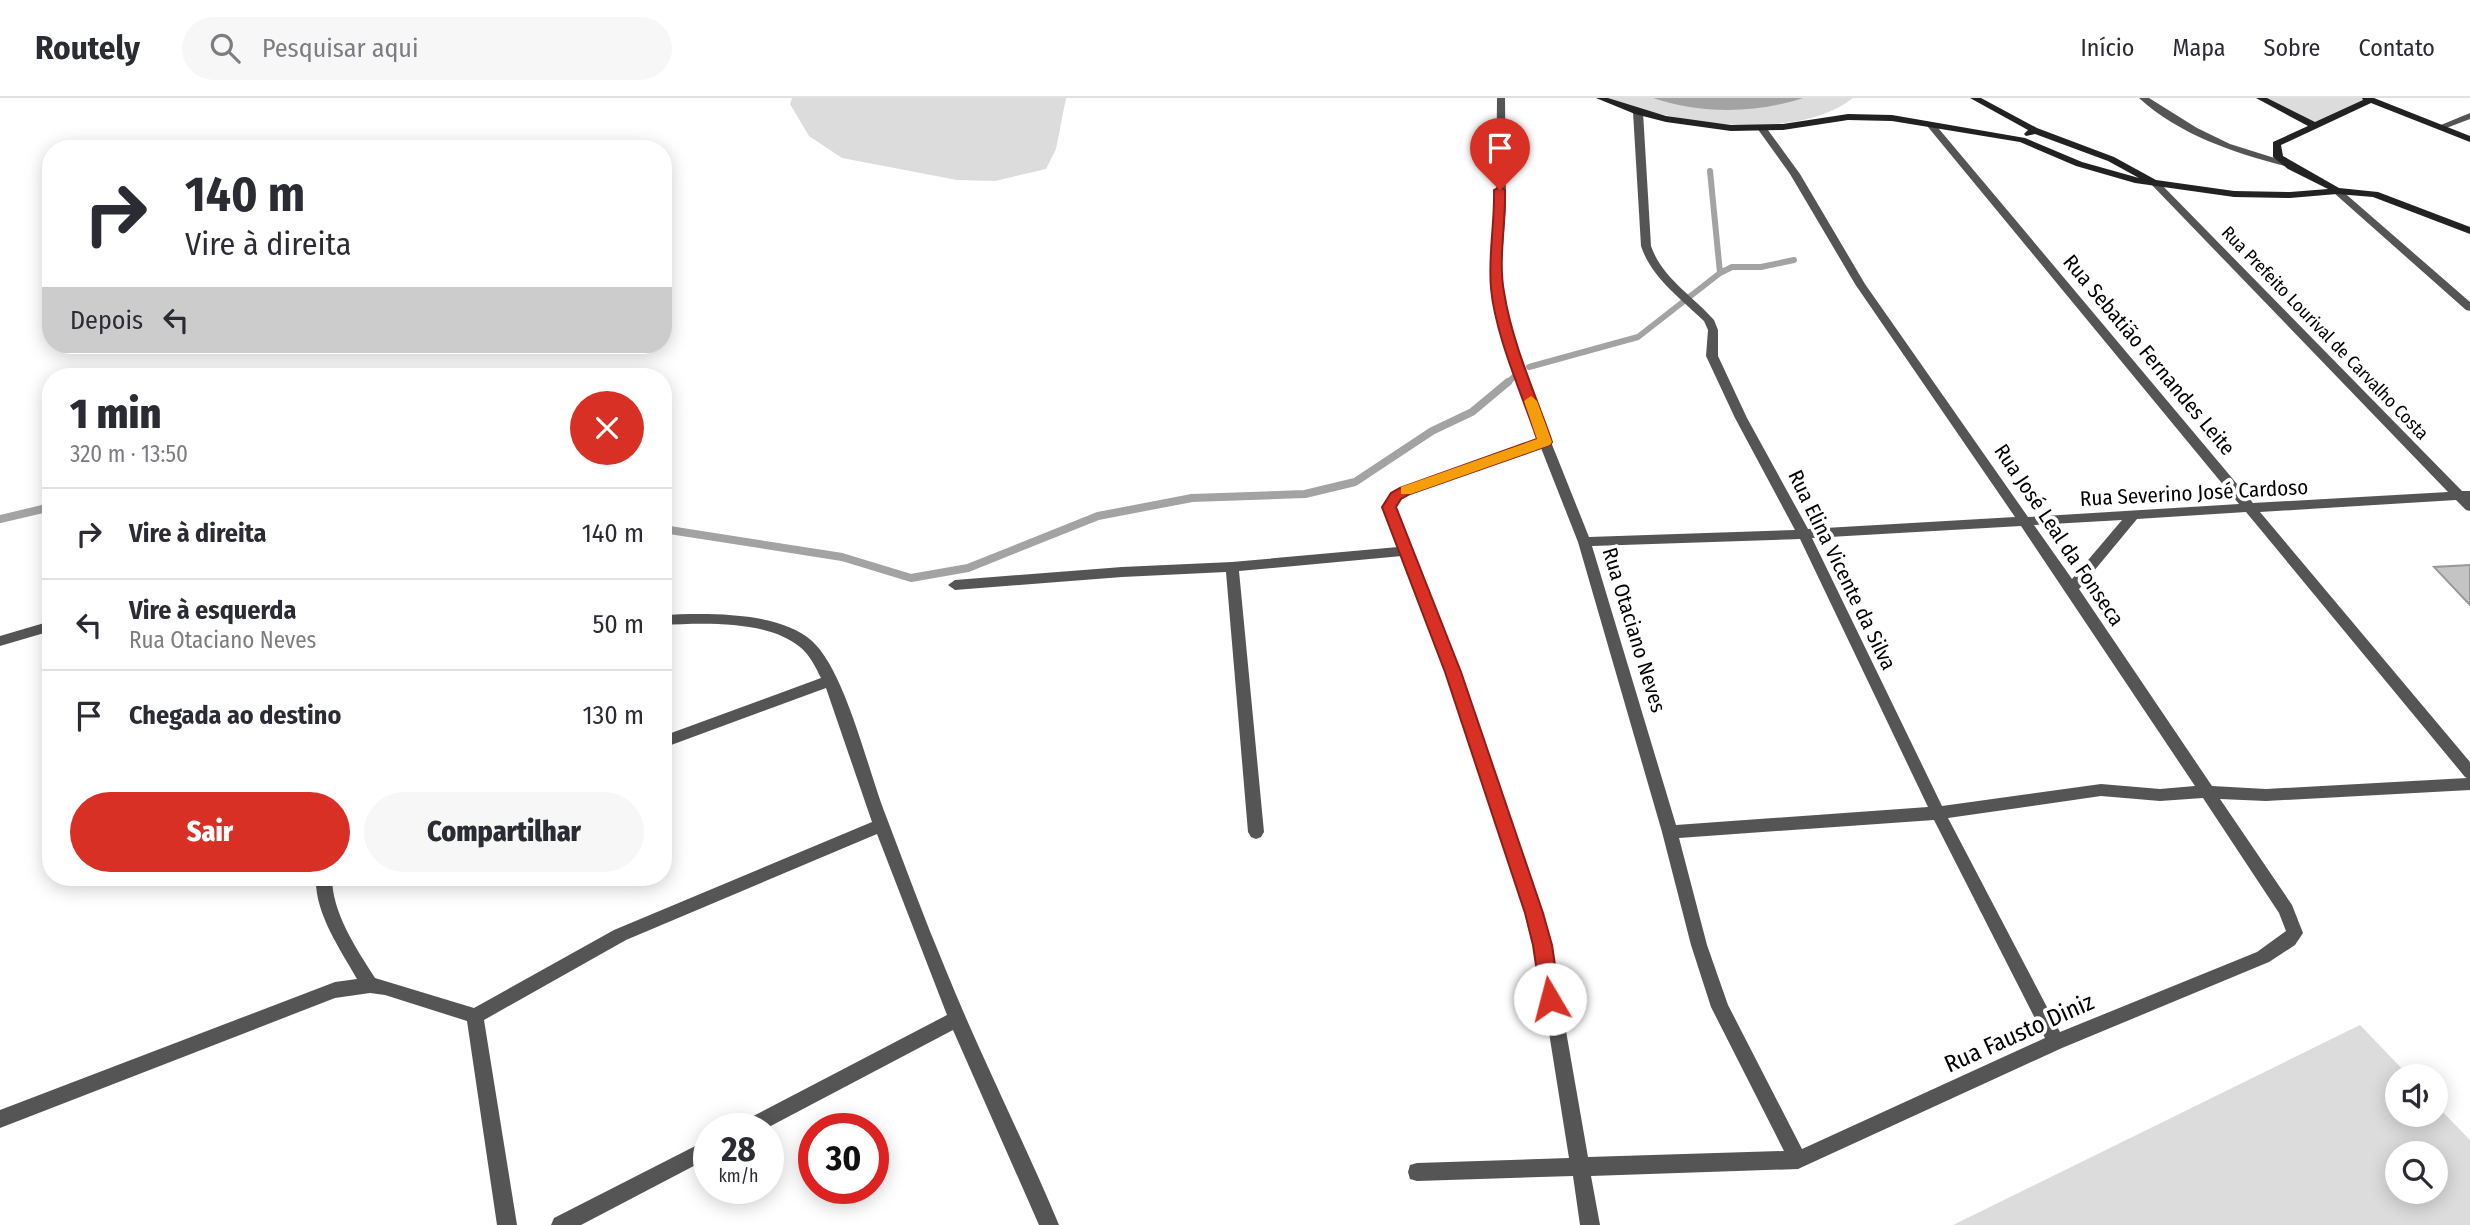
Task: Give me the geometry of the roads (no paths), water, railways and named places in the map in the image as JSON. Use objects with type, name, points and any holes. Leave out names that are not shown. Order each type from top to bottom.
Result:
[{"type":"street","name":"Rua Otaciano Neves","points":[[1501,98],[1500,217],[1496,257],[1497,291],[1506,328],[1545,442],[1584,542],[1670,832],[1699,945],[1720,1007],[1798,1160]]},
{"type":"street","points":[[1600,98],[1638,112],[1693,124],[1762,128],[1872,117],[1931,125],[2022,140],[2102,172],[2155,183],[2249,194],[2336,191],[2375,194],[2470,231]]},
{"type":"street","points":[[1974,98],[2034,130],[2111,159],[2155,183]]},
{"type":"street","points":[[2143,98],[2215,142],[2246,154],[2285,163],[2320,180],[2470,308]]},
{"type":"street","points":[[2260,98],[2316,126]]},
{"type":"street","points":[[2285,163],[2278,157],[2276,144],[2368,99],[2470,139]]},
{"type":"street","name":"Rua Elina Vicente da Silva","points":[[1638,112],[1646,246],[1664,277],[1709,320],[1713,330],[1712,356],[1741,418],[1804,534],[1938,813],[2056,1042]]},
{"type":"street","points":[[2441,127],[2470,116]]},
{"type":"street","name":"Rua Sebatião Fernandes Leite","points":[[1931,125],[2470,773]]},
{"type":"street","name":"Rua José Leal da Fonseca","points":[[1762,128],[1795,174],[1860,284],[2072,589],[2293,924],[2295,933],[2289,940],[2263,957]]},
{"type":"street","points":[[2022,140],[2034,130]]},
{"type":"street","name":"Rua Prefeito Lourival de Carvalho Costa","points":[[2155,183],[2465,496],[2470,507]]},
{"type":"street","points":[[1545,442],[1455,472],[1396,496],[1389,507],[1453,672],[1543,945],[1590,1225]]},
{"type":"street","name":"Rua Severino José Cardoso","points":[[1584,542],[1804,534],[2465,496]]},
{"type":"street","points":[[2072,589],[2133,515]]},
{"type":"street","points":[[955,585],[1122,572],[1232,567],[1407,551]]},
{"type":"street","points":[[1232,567],[1256,832]]},
{"type":"street","points":[[672,620],[725,621],[755,625],[783,632],[805,643],[816,654],[830,681],[881,825],[957,1019],[1049,1225]]},
{"type":"street","points":[[0,641],[42,629]]},
{"type":"street","points":[[672,739],[830,681]]},
{"type":"street","points":[[1670,832],[1938,813],[2102,790],[2160,795],[2206,792],[2266,794],[2470,784]]},
{"type":"street","points":[[0,1119],[335,990],[370,985],[385,987],[475,1016],[620,935],[881,825]]},
{"type":"street","points":[[323,886],[327,901],[355,962],[370,985]]},
{"type":"street","name":"Rua Fausto Diniz","points":[[1798,1160],[2056,1042],[2263,957]]},
{"type":"street","points":[[475,1016],[507,1225]]},
{"type":"street","points":[[777,1113],[957,1019]]},
{"type":"street","points":[[561,1225],[693,1156]]},
{"type":"street","points":[[1417,1172],[1798,1160]]},
{"type":"waterway","points":[[1710,171],[1720,273]]},
{"type":"waterway","points":[[1720,273],[1732,267],[1761,267],[1794,260]]},
{"type":"waterway","points":[[1529,367],[1638,337],[1720,273]]},
{"type":"waterway","points":[[1506,384],[1516,375]]},
{"type":"waterway","points":[[672,530],[842,557],[911,578],[968,568],[1098,516],[1192,498],[1305,494],[1355,482],[1432,431],[1472,412],[1508,382]]},
{"type":"waterway","points":[[0,519],[42,509]]}]
